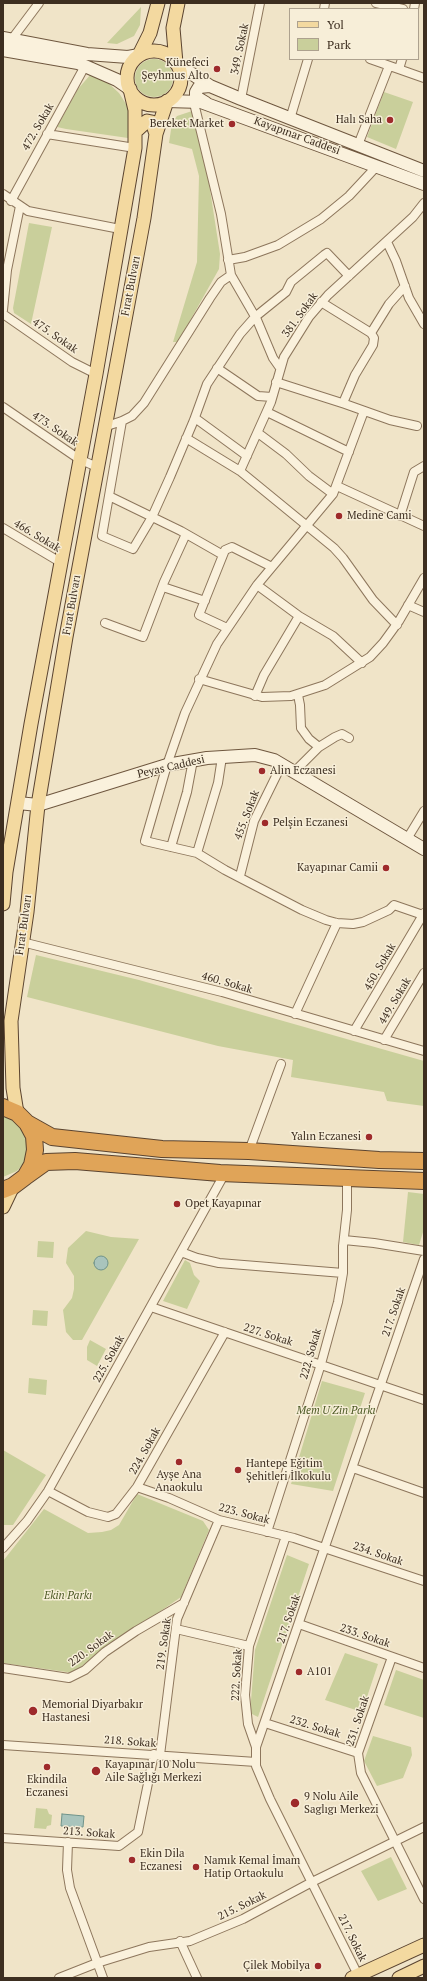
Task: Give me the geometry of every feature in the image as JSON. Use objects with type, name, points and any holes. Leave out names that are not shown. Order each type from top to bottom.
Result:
[{"type":"highway","points":[[16,1114],[52,1136],[162,1149],[249,1151],[379,1160],[424,1161]]},
{"type":"highway","points":[[14,1184],[32,1164],[35,1150],[34,1136],[16,1114]]},
{"type":"highway","points":[[14,1184],[46,1162],[75,1161],[225,1173],[424,1181]]},
{"type":"main road","points":[[176,63],[173,28],[178,3]]},
{"type":"main road","points":[[7,38],[87,54],[139,56],[155,51],[170,56],[180,70],[178,88],[174,96],[159,104],[142,102],[135,96],[127,82],[129,67],[139,56],[150,34],[157,7]]},
{"type":"main road","points":[[157,7],[156,25],[159,32],[165,33],[175,19]]},
{"type":"main road","points":[[3,50],[85,66],[117,80],[130,89]]},
{"type":"main road","points":[[97,70],[111,68],[114,63],[113,60],[103,54]]},
{"type":"main road","name":"Kayapınar Caddesi","points":[[176,63],[210,86],[424,171]]},
{"type":"main road","points":[[208,104],[196,97],[196,92],[199,87],[210,86]]},
{"type":"main road","name":"Fırat Bulvarı","points":[[3,904],[18,804],[60,562],[96,374],[135,148],[135,110],[130,89]]},
{"type":"main road","name":"Kayapınar Caddesi","points":[[167,101],[194,103],[202,102],[424,184]]},
{"type":"main road","name":"Fırat Bulvarı","points":[[16,1114],[13,1088],[11,1021],[38,805],[104,427],[144,218],[156,134],[167,101]]},
{"type":"main road","points":[[135,132],[147,121],[152,122],[156,134]]},
{"type":"main road","name":"Peyas Caddesi","points":[[18,804],[38,805],[167,765],[193,760],[256,755],[282,764],[424,849]]},
{"type":"main road","points":[[3,1207],[14,1184]]},
{"type":"main road","points":[[355,1977],[424,1944]]},
{"type":"main road","points":[[398,1978],[424,1966]]},
{"type":"street","points":[[7,38],[39,3]]},
{"type":"street","name":"349. Sokak","points":[[241,99],[260,3]]},
{"type":"street","points":[[376,3],[398,8]]},
{"type":"street","points":[[290,119],[308,60]]},
{"type":"street","points":[[373,60],[424,78]]},
{"type":"street","points":[[399,69],[402,60]]},
{"type":"street","name":"472. Sokak","points":[[11,200],[85,66]]},
{"type":"street","points":[[358,145],[389,66]]},
{"type":"street","points":[[194,103],[221,214],[231,275],[255,317],[273,358],[280,368]]},
{"type":"street","points":[[47,134],[135,148]]},
{"type":"street","points":[[228,260],[245,257],[278,245],[321,219],[349,196],[377,166]]},
{"type":"street","points":[[3,194],[28,211],[120,229]]},
{"type":"street","name":"381. Sokak","points":[[240,471],[267,412],[284,357],[294,340],[321,302],[387,242],[413,217],[424,203]]},
{"type":"street","points":[[3,310],[7,270],[20,206]]},
{"type":"street","points":[[387,242],[409,298],[424,324]]},
{"type":"street","points":[[122,421],[102,536],[133,549],[152,517],[195,418],[201,396],[217,368],[240,334],[255,317],[286,292],[292,282],[327,253],[349,276]]},
{"type":"street","points":[[104,427],[132,416],[144,403],[210,298],[221,282],[231,275]]},
{"type":"street","points":[[371,333],[389,304],[405,286]]},
{"type":"street","points":[[321,302],[371,333],[374,338],[373,345],[355,375],[343,403]]},
{"type":"street","name":"475. Sokak","points":[[3,314],[72,362],[96,374]]},
{"type":"street","points":[[217,368],[258,396],[272,398]]},
{"type":"street","points":[[276,382],[343,403],[390,420],[417,426]]},
{"type":"street","name":"473. Sokak","points":[[3,407],[79,458],[97,467]]},
{"type":"street","points":[[364,411],[333,494],[257,585],[217,644],[199,679],[184,713],[145,841],[197,853],[225,870],[240,876],[302,910],[337,923],[353,924],[363,922],[382,914],[394,905],[423,914]]},
{"type":"street","points":[[267,412],[349,452]]},
{"type":"street","points":[[195,418],[247,456]]},
{"type":"street","points":[[258,433],[286,454],[309,476],[333,494]]},
{"type":"street","points":[[186,438],[240,471],[307,526],[343,558],[373,600],[397,625]]},
{"type":"street","points":[[400,516],[414,472],[424,466]]},
{"type":"street","points":[[337,486],[424,526]]},
{"type":"street","points":[[109,496],[186,534],[223,555]]},
{"type":"street","name":"466. Sokak","points":[[3,528],[60,562]]},
{"type":"street","points":[[105,623],[143,638],[186,534]]},
{"type":"street","points":[[227,628],[199,615],[225,550],[232,547],[272,567]]},
{"type":"street","points":[[199,679],[255,696],[280,698],[298,695],[325,685],[362,663],[383,643],[397,625],[424,578]]},
{"type":"street","points":[[257,585],[299,616],[333,636],[362,663]]},
{"type":"street","points":[[163,587],[205,601]]},
{"type":"street","points":[[408,605],[424,612]]},
{"type":"street","points":[[255,696],[264,675],[299,616]]},
{"type":"street","points":[[298,695],[301,728],[309,739],[319,747]]},
{"type":"street","points":[[294,772],[319,747],[342,734],[349,738]]},
{"type":"street","points":[[197,853],[218,783],[222,757]]},
{"type":"street","points":[[171,847],[187,792],[193,760]]},
{"type":"street","name":"455. Sokak","points":[[240,876],[254,821],[282,764]]},
{"type":"street","points":[[407,839],[424,811]]},
{"type":"street","name":"450. Sokak","points":[[354,1031],[423,914]]},
{"type":"street","points":[[295,1014],[337,923]]},
{"type":"street","name":"460. Sokak","points":[[22,942],[222,992],[424,1051]]},
{"type":"street","name":"449. Sokak","points":[[384,1040],[421,983],[424,973]]},
{"type":"street","points":[[249,1151],[281,1064]]},
{"type":"street","name":"225. Sokak","points":[[3,1548],[27,1521],[48,1491],[225,1173]]},
{"type":"street","name":"222. Sokak","points":[[267,1532],[321,1364],[338,1302],[343,1273],[347,1210],[346,1178]]},
{"type":"street","points":[[344,1240],[424,1251]]},
{"type":"street","points":[[182,1252],[197,1258],[219,1263],[343,1273]]},
{"type":"street","name":"217. Sokak","points":[[355,1977],[312,1882],[270,1799],[256,1766],[256,1747],[381,1385],[420,1284],[424,1259]]},
{"type":"street","name":"227. Sokak","points":[[151,1307],[424,1400]]},
{"type":"street","name":"224. Sokak","points":[[48,1491],[88,1512],[108,1517],[116,1514],[137,1487],[225,1332]]},
{"type":"street","points":[[352,1468],[424,1493]]},
{"type":"street","name":"223. Sokak","points":[[137,1487],[169,1498],[219,1520],[326,1547]]},
{"type":"street","name":"219. Sokak","points":[[157,1755],[177,1619],[219,1520]]},
{"type":"street","name":"222. Sokak","points":[[256,1747],[248,1724],[245,1695],[249,1646],[286,1536]]},
{"type":"street","name":"234. Sokak","points":[[326,1547],[424,1581]]},
{"type":"street","name":"220. Sokak","points":[[3,1668],[69,1678],[85,1670],[105,1652],[136,1631],[184,1603]]},
{"type":"street","name":"233. Sokak","points":[[299,1624],[424,1668]]},
{"type":"street","points":[[176,1630],[249,1646]]},
{"type":"street","name":"231. Sokak","points":[[392,1657],[358,1753],[361,1773],[424,1900]]},
{"type":"street","name":"232. Sokak","points":[[265,1723],[358,1753]]},
{"type":"street","name":"218. Sokak","points":[[3,1745],[256,1762]]},
{"type":"street","name":"213. Sokak","points":[[3,1838],[119,1846],[138,1832],[157,1755]]},
{"type":"street","name":"215. Sokak","points":[[59,1978],[97,1963],[149,1947],[180,1941],[190,1941],[243,1919],[312,1882],[424,1827]]},
{"type":"street","points":[[68,1842],[67,1870],[70,1888],[103,1978]]},
{"type":"street","points":[[180,1941],[197,1978]]},
{"type":"green space","points":[[141,7],[140,25],[134,36],[117,44],[107,43]]},
{"type":"green space","points":[[150,59],[158,59],[168,64],[172,71],[172,85],[168,92],[158,97],[150,97],[140,92],[138,89],[135,82],[135,74],[140,64],[143,62]]},
{"type":"green space","points":[[91,74],[104,79],[119,93],[128,107],[128,138],[57,127],[78,89]]},
{"type":"green space","name":"Halı Saha","points":[[384,92],[413,102],[396,149],[367,137]]},
{"type":"green space","points":[[192,111],[208,177],[220,254],[219,269],[178,342],[173,342],[197,262],[199,176],[192,149],[169,143],[172,123],[177,116]]},
{"type":"green space","points":[[29,223],[52,227],[31,324],[14,313],[13,308]]},
{"type":"green space","points":[[36,955],[139,980],[424,1061],[424,1106],[387,1101],[384,1092],[291,1077],[293,1060],[218,1046],[27,997]]},
{"type":"green space","points":[[3,1112],[13,1116],[28,1133],[28,1154],[24,1163],[17,1171],[3,1177]]},
{"type":"green space","points":[[408,1192],[424,1194],[424,1229],[419,1245],[403,1242]]},
{"type":"green space","points":[[86,1231],[111,1237],[139,1239],[82,1340],[73,1340],[66,1332],[63,1310],[72,1298],[74,1289],[74,1276],[66,1263],[68,1248]]},
{"type":"green space","points":[[38,1241],[54,1242],[53,1258],[37,1257]]},
{"type":"green space","points":[[185,1260],[190,1263],[194,1275],[200,1281],[187,1309],[163,1301]]},
{"type":"green space","points":[[33,1310],[48,1311],[47,1326],[32,1325]]},
{"type":"green space","points":[[90,1340],[106,1349],[97,1366],[87,1360],[87,1347]]},
{"type":"green space","points":[[29,1378],[47,1380],[46,1395],[28,1393]]},
{"type":"green space","name":"Mem U Zin Parkı","points":[[322,1381],[365,1393],[333,1491],[291,1484]]},
{"type":"green space","points":[[3,1450],[46,1475],[13,1525],[3,1525]]},
{"type":"green space","name":"Ekin Parkı","points":[[137,1494],[203,1521],[209,1530],[181,1597],[83,1665],[74,1673],[3,1663],[3,1561],[44,1509],[88,1533],[102,1532],[111,1530],[119,1525]]},
{"type":"green space","points":[[287,1555],[309,1564],[258,1717],[250,1713],[255,1650]]},
{"type":"green space","points":[[345,1653],[378,1664],[362,1712],[325,1700]]},
{"type":"green space","points":[[396,1670],[424,1680],[424,1718],[384,1705]]},
{"type":"green space","points":[[373,1736],[411,1747],[412,1755],[403,1778],[377,1786],[364,1761]]},
{"type":"green space","points":[[36,1808],[47,1809],[49,1814],[52,1815],[51,1825],[47,1826],[46,1829],[34,1828]]},
{"type":"green space","points":[[391,1857],[407,1889],[378,1901],[361,1871]]},
{"type":"water","points":[[98,1256],[104,1256],[108,1260],[108,1266],[104,1270],[98,1270],[94,1266],[94,1260]]},
{"type":"water","points":[[62,1814],[84,1816],[83,1827],[61,1826]]},
{"type":"place","name":"Künefeci Şeyhmus Alto","points":[[217,69]]},
{"type":"place","name":"Halı Saha","points":[[390,120]]},
{"type":"place","name":"Bereket Market","points":[[232,124]]},
{"type":"place","name":"Medine Cami","points":[[339,516]]},
{"type":"place","name":"Alin Eczanesi","points":[[262,771]]},
{"type":"place","name":"Pelşin Eczanesi","points":[[265,823]]},
{"type":"place","name":"Kayapınar Camii","points":[[386,868]]},
{"type":"place","name":"Yalın Eczanesi","points":[[369,1137]]},
{"type":"place","name":"Opet Kayapınar","points":[[177,1204]]},
{"type":"place","name":"Ayşe Ana Anaokulu","points":[[179,1462]]},
{"type":"place","name":"Hantepe Eğitim Şehitleri İlkokulu","points":[[238,1470]]},
{"type":"place","name":"A101","points":[[299,1672]]},
{"type":"place","name":"Memorial Diyarbakır Hastanesi","points":[[33,1711]]},
{"type":"place","name":"Ekindila Eczanesi","points":[[47,1767]]},
{"type":"place","name":"Kayapınar 10 Nolu Aile Sağlığı Merkezi","points":[[96,1771]]},
{"type":"place","name":"9 Nolu Aile Saglıgı Merkezi","points":[[295,1803]]},
{"type":"place","name":"Ekin Dila Eczanesi","points":[[132,1860]]},
{"type":"place","name":"Namık Kemal İmam Hatip Ortaokulu","points":[[196,1867]]},
{"type":"place","name":"Çilek Mobilya","points":[[318,1966]]}]
